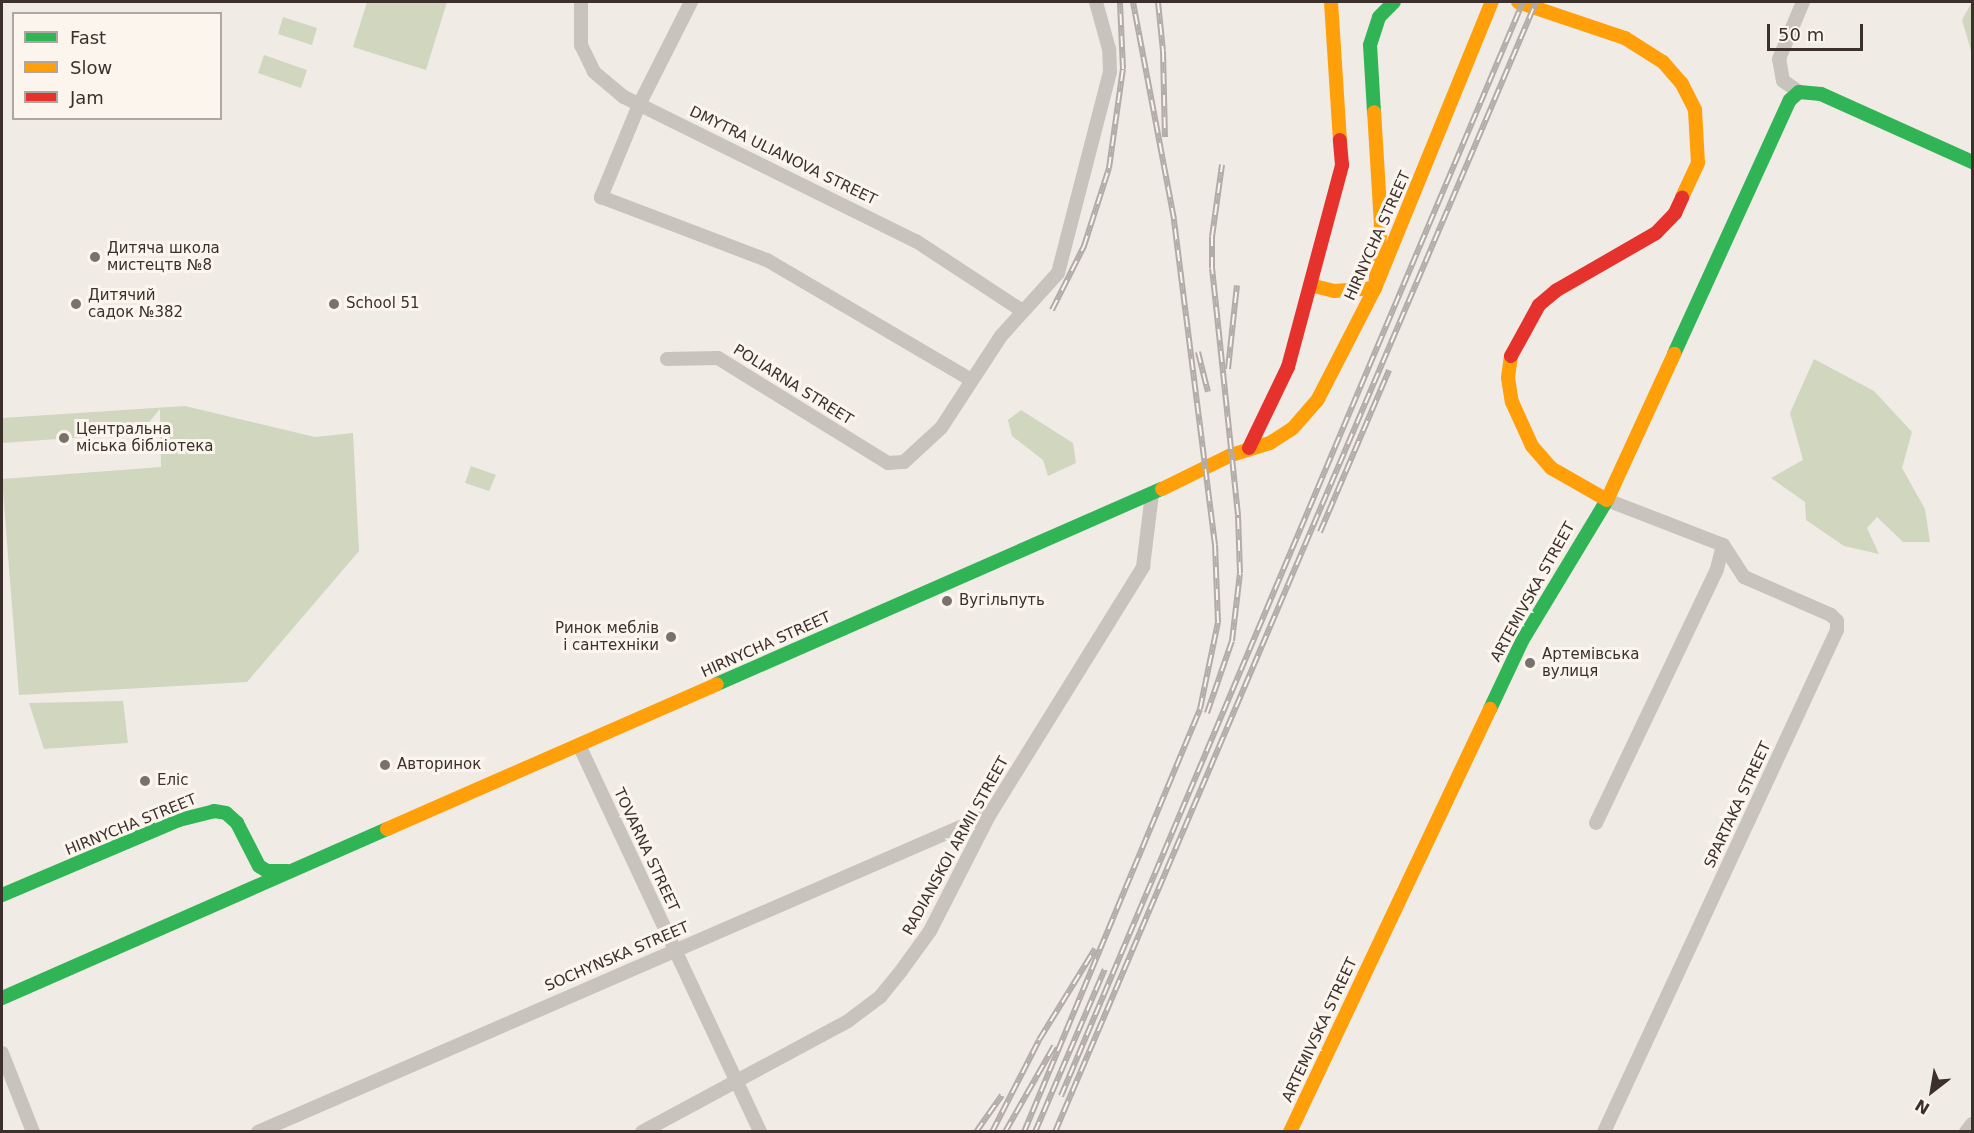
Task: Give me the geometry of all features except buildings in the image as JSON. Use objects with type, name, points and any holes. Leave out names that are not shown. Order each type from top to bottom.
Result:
[{"type":"main road","points":[[1249,448],[1288,367],[1342,165],[1331,2]]},
{"type":"main road","points":[[1310,285],[1334,291],[1376,288],[1381,225],[1370,45],[1379,17],[1394,2]]},
{"type":"main road","name":"HIRNYCHA STREET","points":[[2,998],[1152,494],[1249,448],[1269,443],[1293,428],[1318,399],[1376,288],[1492,2]]},
{"type":"main road","points":[[1518,2],[1625,38],[1663,62],[1682,84],[1695,110],[1698,163],[1675,213],[1656,233],[1557,290],[1539,305],[1511,355],[1508,378],[1514,410],[1532,446],[1551,468],[1607,500]]},
{"type":"main road","points":[[1799,92],[1821,94],[1971,156]]},
{"type":"main road","name":"ARTEMIVSKA STREET","points":[[1290,1131],[1522,642],[1607,500],[1781,114],[1799,92]]},
{"type":"main road","name":"HIRNYCHA STREET","points":[[2,895],[204,812],[226,813],[232,818],[251,856],[267,871],[294,870]]},
{"type":"main road","points":[[235,896],[248,880],[251,856]]},
{"type":"street","name":"DMYTRA ULIANOVA STREET","points":[[580,2],[578,35],[594,72],[639,105],[916,241],[1021,310]]},
{"type":"street","points":[[692,2],[639,105],[601,197],[767,260],[970,379],[1021,310],[1044,292],[1058,273],[1110,72],[1109,49],[1096,2]]},
{"type":"street","points":[[1799,92],[1784,81],[1779,59],[1803,2]]},
{"type":"street","name":"POLIARNA STREET","points":[[667,359],[718,358],[888,463],[896,465],[941,428],[970,379]]},
{"type":"street","name":"RADIANSKOI ARMII STREET","points":[[642,1131],[737,1083],[848,1021],[880,997],[930,930],[990,814],[1143,567],[1152,494]]},
{"type":"street","points":[[1596,823],[1716,569],[1723,545],[1607,500]]},
{"type":"street","name":"SPARTAKA STREET","points":[[1604,1131],[1837,630],[1837,621],[1831,615],[1744,578],[1723,545]]},
{"type":"street","name":"TOVARNA STREET","points":[[579,745],[760,1131]]},
{"type":"street","name":"SOCHYNSKA STREET","points":[[258,1131],[990,814]]},
{"type":"street","points":[[2,1053],[33,1131]]},
{"type":"street","points":[[1966,1131],[1972,1124]]},
{"type":"green space","points":[[367,2],[447,2],[426,70],[353,47]]},
{"type":"green space","points":[[1972,2],[1972,54],[1962,20]]},
{"type":"green space","points":[[283,17],[317,28],[312,45],[278,34]]},
{"type":"green space","points":[[264,55],[307,70],[301,88],[258,73]]},
{"type":"green space","points":[[1814,359],[1874,391],[1912,432],[1902,468],[1925,509],[1930,542],[1903,542],[1877,517],[1867,528],[1879,554],[1844,546],[1806,520],[1805,502],[1771,478],[1803,460],[1790,413]]},
{"type":"green space","points":[[185,406],[315,437],[353,433],[359,551],[247,682],[19,695],[2,479],[161,467],[160,409],[140,433],[2,443],[2,418]]},
{"type":"green space","points":[[1021,410],[1073,443],[1076,463],[1048,476],[1043,460],[1012,436],[1008,420]]},
{"type":"green space","points":[[471,466],[496,475],[489,491],[465,483]]},
{"type":"green space","points":[[123,701],[128,743],[44,749],[29,703]]},
{"type":"railway","points":[[1052,310],[1084,246],[1109,168],[1123,69],[1120,2]]},
{"type":"railway","points":[[1024,1132],[1200,709],[1218,622],[1215,545],[1174,219],[1133,2]]},
{"type":"railway","points":[[1158,2],[1163,51],[1165,137]]},
{"type":"railway","points":[[1061,1096],[1523,2]]},
{"type":"railway","points":[[1055,1132],[1536,2]]},
{"type":"railway","points":[[1207,713],[1232,641],[1240,573],[1238,515],[1212,268],[1212,237],[1222,165]]},
{"type":"railway","points":[[1228,369],[1237,285]]},
{"type":"railway","points":[[1198,352],[1208,392]]},
{"type":"railway","points":[[1320,532],[1389,370]]},
{"type":"railway","points":[[992,1132],[1039,1040],[1095,949]]},
{"type":"railway","points":[[1035,1132],[1105,969]]},
{"type":"railway","points":[[1005,1132],[1054,1046]]},
{"type":"railway","points":[[976,1132],[1002,1095]]},
{"type":"traffic: fast","points":[[1374,112],[1370,45],[1379,17],[1394,2]]},
{"type":"traffic: fast","points":[[1674,354],[1790,100],[1799,92],[1821,94],[1972,162]]},
{"type":"traffic: fast","points":[[717,684],[1162,489]]},
{"type":"traffic: fast","points":[[1490,709],[1522,641],[1607,500]]},
{"type":"traffic: fast","points":[[2,895],[179,820],[214,811],[226,813],[237,823],[259,866],[267,871],[287,871]]},
{"type":"traffic: fast","points":[[2,998],[387,829]]},
{"type":"traffic: slow","points":[[1331,2],[1340,140]]},
{"type":"traffic: slow","points":[[1310,285],[1334,291],[1375,288],[1492,2]]},
{"type":"traffic: slow","points":[[1518,2],[1625,38],[1663,62],[1682,84],[1695,110],[1698,163],[1682,198]]},
{"type":"traffic: slow","points":[[1162,489],[1231,455],[1270,443],[1293,428],[1318,399],[1375,288],[1381,225],[1374,112]]},
{"type":"traffic: slow","points":[[1511,356],[1508,378],[1512,402],[1532,446],[1551,468],[1607,500],[1674,354]]},
{"type":"traffic: slow","points":[[387,829],[717,684]]},
{"type":"traffic: slow","points":[[1290,1132],[1490,709]]},
{"type":"traffic: jam","points":[[1249,448],[1288,367],[1342,165],[1340,140]]},
{"type":"traffic: jam","points":[[1511,356],[1539,305],[1557,290],[1656,233],[1675,213],[1682,198]]},
{"type":"place","name":"Дитяча школа мистецтв №8","points":[[95,257]]},
{"type":"place","name":"Дитячий садок №382","points":[[76,304]]},
{"type":"place","name":"School 51","points":[[334,304]]},
{"type":"place","name":"Центральна міська бібліотека","points":[[64,438]]},
{"type":"place","name":"Вугільпуть","points":[[947,601]]},
{"type":"place","name":"Ринок меблів і сантехніки","points":[[671,637]]},
{"type":"place","name":"Артемівська вулиця","points":[[1530,663]]},
{"type":"place","name":"Авторинок","points":[[385,765]]},
{"type":"place","name":"Еліс","points":[[145,781]]}]
